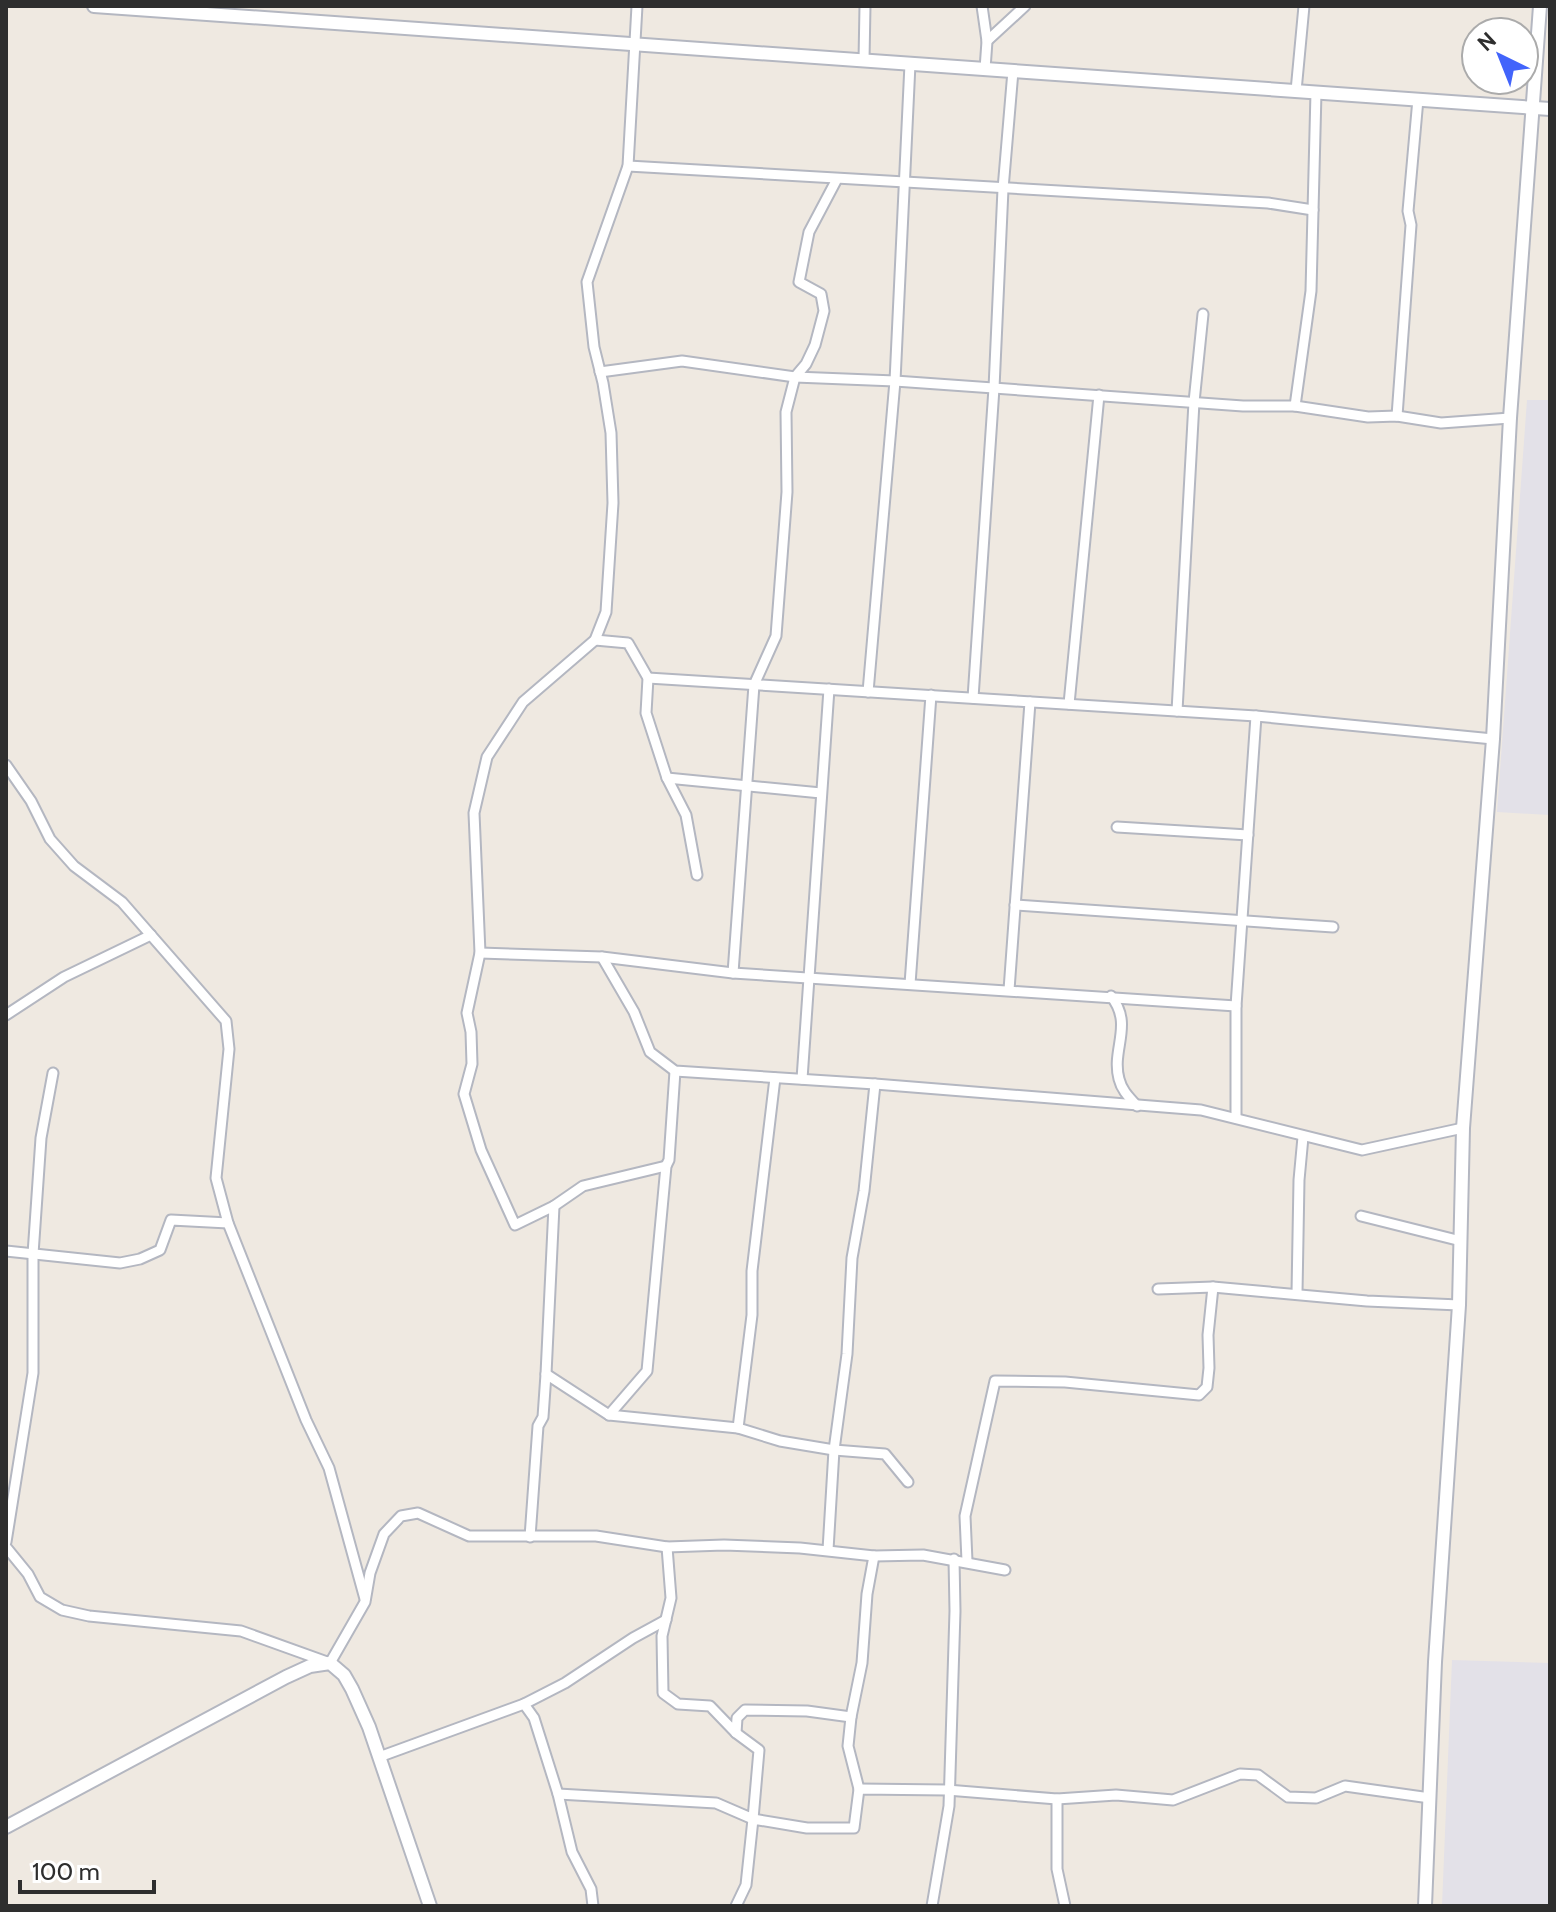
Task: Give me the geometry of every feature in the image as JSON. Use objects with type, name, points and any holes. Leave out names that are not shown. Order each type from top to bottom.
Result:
[{"type":"street","points":[[94,6],[189,10],[1550,109]]},
{"type":"street","points":[[637,6],[628,166],[587,282],[594,347],[611,433],[613,503],[606,612],[595,640],[523,702],[487,757],[474,813],[480,953],[467,1013],[472,1064],[464,1094],[481,1150],[515,1225],[554,1206],[583,1186],[666,1166]]},
{"type":"street","points":[[864,60],[865,6]]},
{"type":"street","points":[[982,6],[987,41],[985,69]]},
{"type":"street","points":[[987,41],[1025,6]]},
{"type":"street","points":[[1296,91],[1304,6]]},
{"type":"street","points":[[1425,1906],[1435,1662],[1459,1305],[1463,1128],[1493,739],[1510,418],[1540,6]]},
{"type":"street","points":[[868,692],[895,381],[910,64]]},
{"type":"street","points":[[973,698],[994,388],[1003,189],[1013,71]]},
{"type":"street","points":[[1295,406],[1311,291],[1316,92]]},
{"type":"street","points":[[1397,416],[1411,225],[1408,211],[1418,99]]},
{"type":"street","points":[[628,166],[1268,203],[1313,210]]},
{"type":"street","points":[[733,973],[754,685],[776,636],[787,492],[786,412],[795,377],[806,364],[815,345],[824,311],[821,294],[799,282],[809,232],[837,179]]},
{"type":"street","points":[[1177,711],[1194,402],[1203,314]]},
{"type":"street","points":[[600,372],[682,361],[795,377],[1295,406],[1368,417],[1397,416],[1441,423],[1510,418]]},
{"type":"street","points":[[1069,704],[1099,395]]},
{"type":"street","points":[[595,640],[628,643],[648,678],[646,713],[667,778],[686,815],[697,875]]},
{"type":"street","points":[[648,678],[1256,716],[1493,739]]},
{"type":"street","points":[[802,1079],[829,689]]},
{"type":"street","points":[[910,984],[931,695]]},
{"type":"street","points":[[1009,990],[1030,702]]},
{"type":"street","points":[[1236,1118],[1236,1006],[1256,716]]},
{"type":"street","points":[[6,765],[31,801],[50,839],[74,866],[122,902],[226,1021],[229,1049],[216,1178],[228,1223],[306,1420],[329,1468],[365,1602]]},
{"type":"street","points":[[667,778],[821,793]]},
{"type":"street","points":[[1117,827],[1248,835]]},
{"type":"street","points":[[1015,905],[1333,927]]},
{"type":"street","points":[[6,1015],[64,977],[151,935]]},
{"type":"street","points":[[480,953],[602,957],[733,973],[1236,1006]]},
{"type":"street","points":[[602,957],[634,1012],[650,1052],[675,1071],[1201,1110],[1362,1150],[1463,1128]]},
{"type":"street","points":[[1111,996],[1120,1007],[1122,1018],[1118,1078],[1125,1093],[1137,1106]]},
{"type":"street","points":[[609,1415],[647,1371],[675,1071]]},
{"type":"street","points":[[53,1073],[41,1138],[33,1254],[33,1373],[6,1544],[40,1597],[62,1610],[89,1616],[241,1631],[330,1663],[344,1675],[352,1689],[379,1757],[430,1906]]},
{"type":"street","points":[[738,1428],[752,1315],[752,1271],[775,1078]]},
{"type":"street","points":[[828,1550],[834,1450],[847,1354],[852,1258],[864,1191],[875,1084]]},
{"type":"street","points":[[1297,1293],[1303,1137]]},
{"type":"street","points":[[530,1537],[538,1426],[543,1417],[554,1206]]},
{"type":"street","points":[[1361,1216],[1461,1241]]},
{"type":"street","points":[[6,1251],[120,1263],[160,1250],[171,1220],[228,1223]]},
{"type":"street","points":[[1158,1289],[1213,1287],[1367,1301],[1459,1305]]},
{"type":"street","points":[[967,1561],[965,1516],[995,1381],[1065,1382],[1199,1395],[1207,1387],[1213,1287]]},
{"type":"street","points":[[546,1374],[609,1415],[738,1428],[780,1441],[885,1454],[908,1482]]},
{"type":"street","points":[[330,1663],[365,1602],[370,1573],[384,1534],[401,1516],[418,1513],[469,1536],[596,1536],[667,1547],[724,1545],[828,1550],[874,1556],[923,1555],[1005,1570]]},
{"type":"street","points":[[667,1547],[671,1598],[662,1636],[663,1693],[678,1704],[710,1706],[736,1733],[759,1750],[746,1885],[736,1906]]},
{"type":"street","points":[[558,1794],[716,1803],[753,1819],[807,1828],[854,1828],[859,1789],[848,1746],[862,1663],[867,1594],[874,1556]]},
{"type":"street","points":[[932,1906],[946,1829],[955,1611],[954,1559]]},
{"type":"street","points":[[379,1757],[524,1704],[565,1683],[666,1620]]},
{"type":"street","points":[[6,1827],[286,1677],[310,1666],[330,1663]]},
{"type":"street","points":[[524,1704],[534,1718],[572,1852],[591,1889],[593,1906]]},
{"type":"street","points":[[736,1733],[737,1718],[745,1710],[807,1711],[851,1717]]},
{"type":"street","points":[[859,1789],[947,1790],[1057,1799],[1116,1795],[1173,1800],[1240,1774],[1258,1775],[1288,1797],[1316,1798],[1345,1786],[1430,1798]]},
{"type":"street","points":[[1057,1799],[1057,1869],[1065,1906]]},
{"type":"shaded area","points":[[1527,400],[1550,400],[1550,815],[1497,812]]},
{"type":"shaded area","points":[[1452,1660],[1550,1663],[1550,1906],[1442,1906]]}]
